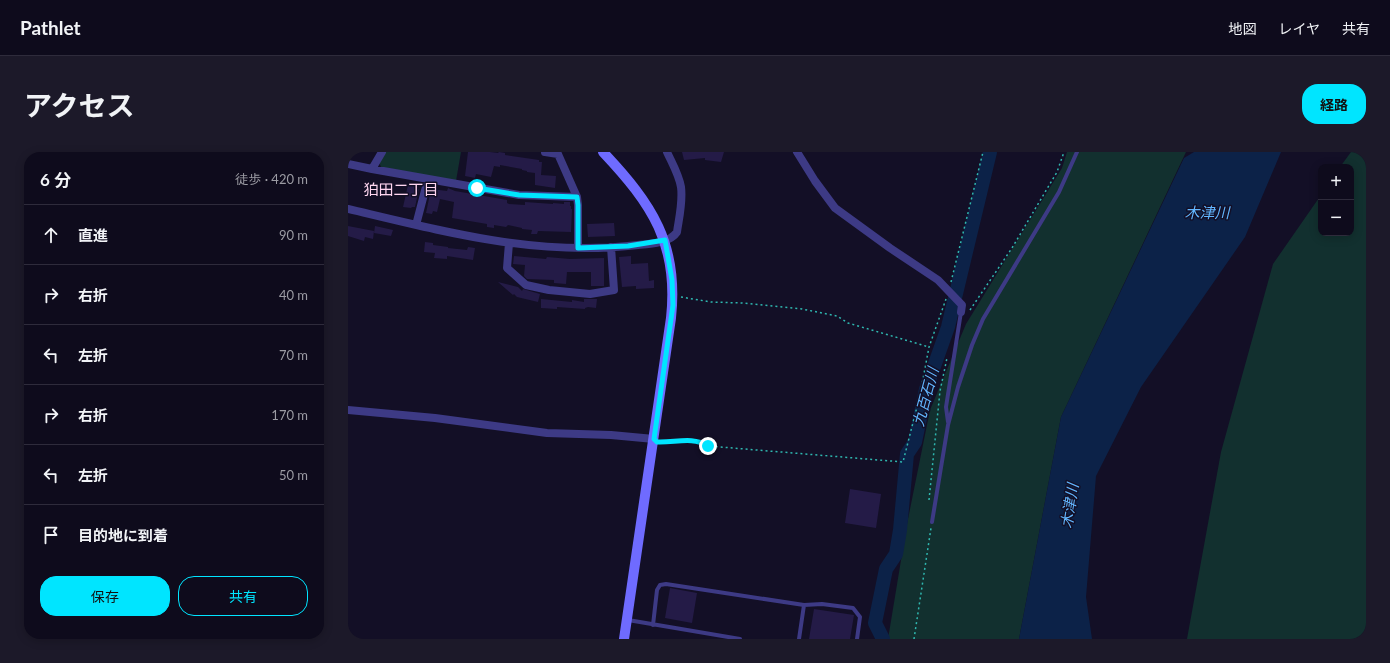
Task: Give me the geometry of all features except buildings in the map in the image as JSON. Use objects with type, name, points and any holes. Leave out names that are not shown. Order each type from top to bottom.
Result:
[{"type":"street","points":[[372,169],[382,152]]},
{"type":"street","points":[[545,152],[558,154],[577,197],[578,248]]},
{"type":"street","points":[[604,152],[638,191],[651,210],[665,240],[673,296],[654,439],[624,639]]},
{"type":"street","points":[[348,209],[463,236],[509,243],[578,248],[644,244],[665,240],[674,236],[677,232],[682,194],[678,177],[667,152]]},
{"type":"street","points":[[797,152],[836,208],[890,248],[938,280],[949,290],[962,308]]},
{"type":"street","points":[[348,164],[519,195],[577,197]]},
{"type":"street","points":[[416,225],[428,179]]},
{"type":"street","points":[[509,243],[507,268],[526,285],[549,290],[590,294],[614,290],[611,247]]},
{"type":"street","points":[[348,410],[435,418],[547,432],[654,439]]},
{"type":"lane","points":[[932,522],[948,425],[958,387],[972,345],[983,319],[1059,192],[1077,152]]},
{"type":"lane","points":[[948,425],[946,407],[962,308]]},
{"type":"lane","points":[[653,625],[657,590],[660,585],[666,584],[804,605],[822,604],[853,608],[860,617],[857,639]]},
{"type":"lane","points":[[799,639],[804,605]]},
{"type":"lane","points":[[627,620],[740,639]]},
{"type":"lane","points":[[697,639],[698,633]]},
{"type":"path","points":[[654,439],[657,442],[690,440],[701,441],[708,446],[903,462],[920,395],[930,347],[949,290],[983,152]]},
{"type":"path","points":[[673,296],[711,302],[742,303],[809,311],[838,316],[848,323],[930,347]]},
{"type":"green space","points":[[386,152],[461,152],[456,181],[381,167],[379,162]]},
{"type":"green space","points":[[1067,152],[1186,152],[1061,417],[1019,639],[888,639],[907,524],[930,410],[966,324],[1062,168]]},
{"type":"green space","points":[[1351,152],[1366,152],[1366,639],[1187,639],[1221,452],[1273,264],[1318,199],[1318,236],[1354,236],[1354,164],[1342,164]]},
{"type":"water","name":"木津川","points":[[1194,152],[1281,152],[1245,237],[1141,387],[1096,476],[1086,597],[1092,639],[1019,639],[1061,417],[1184,158]]},
{"type":"waterway","name":"九百石川","points":[[883,639],[875,623],[886,569],[896,554],[900,530],[907,454],[915,442],[926,389],[948,327],[990,152]]},
{"type":"district","name":"狛田二丁目","points":[[401,190]]},
{"type":"route","points":[[477,188],[540,197],[577,197],[578,248],[628,246],[665,240],[672,280],[673,305],[654,439],[657,442],[679,440],[701,441],[708,446]]}]
